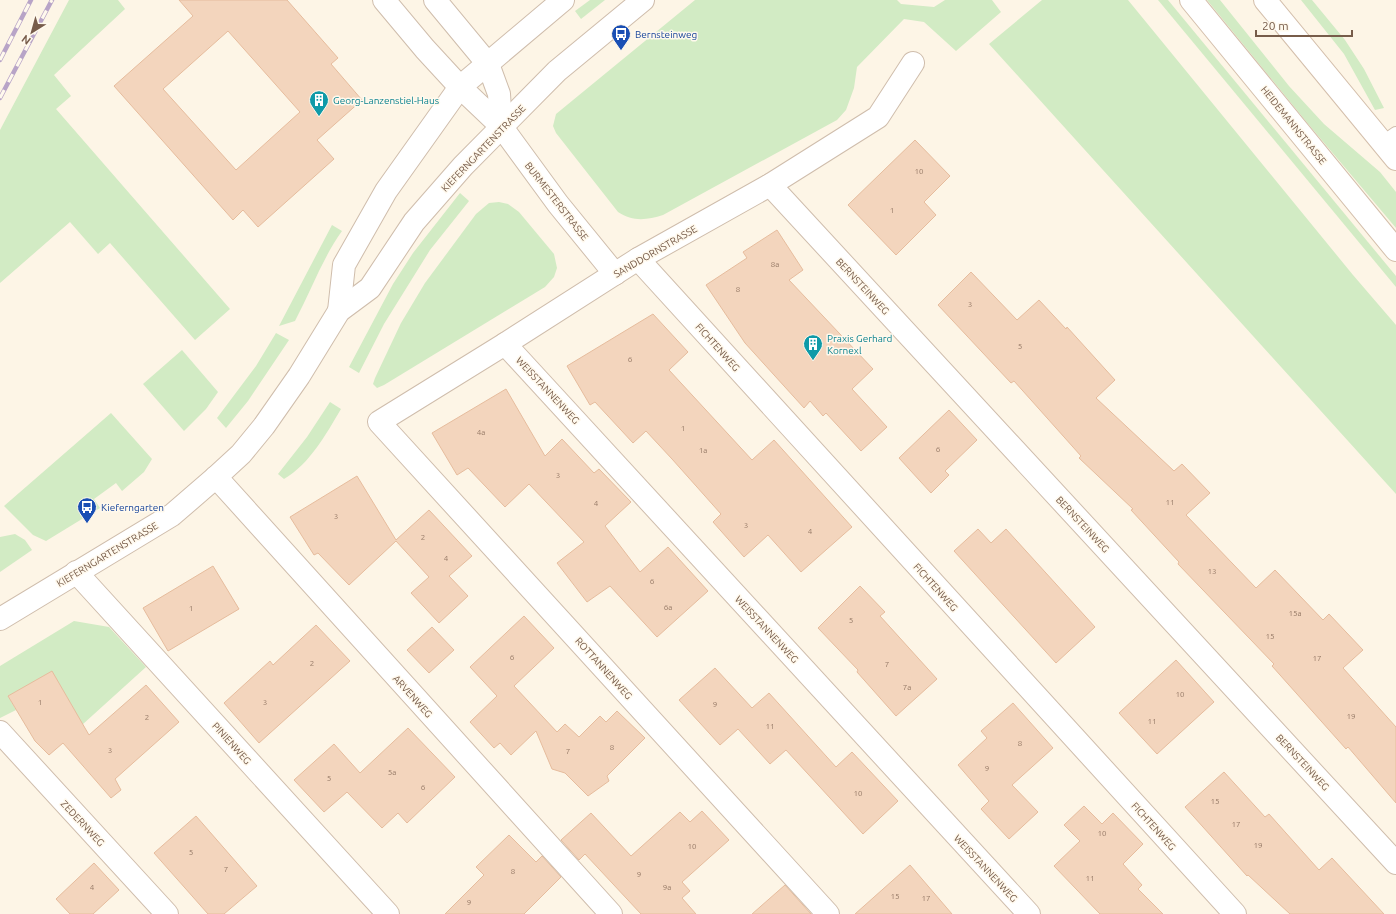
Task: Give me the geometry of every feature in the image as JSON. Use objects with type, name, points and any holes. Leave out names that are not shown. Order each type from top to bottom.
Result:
[{"type":"street","name":"BURMESTERSTRASSE","points":[[384,0],[425,49],[460,87],[501,126],[558,204],[615,274]]},
{"type":"street","points":[[435,0],[488,64],[499,94],[501,126]]},
{"type":"street","name":"KIEFERNGARTENSTRASSE","points":[[339,311],[344,264],[347,258],[386,192],[460,87],[563,0]]},
{"type":"street","name":"KIEFERNGARTENSTRASSE","points":[[0,619],[172,515],[241,454],[264,426],[299,376],[339,311],[370,288],[414,222],[501,126],[557,71],[643,0]]},
{"type":"street","name":"HEIDEMANNSTRASSE","points":[[1191,0],[1396,250]]},
{"type":"street","points":[[1265,0],[1392,145]]},
{"type":"street","name":"SANDDORNSTRASSE","points":[[379,422],[506,344],[638,259],[770,185],[878,117],[913,63]]},
{"type":"street","name":"BERNSTEINWEG","points":[[770,185],[1396,863]]},
{"type":"street","name":"FICHTENWEG","points":[[638,259],[1235,914]]},
{"type":"street","name":"WEISSTANNENWEG","points":[[506,344],[1029,914]]},
{"type":"street","name":"ROTTANNENWEG","points":[[379,422],[828,914]]},
{"type":"street","name":"ARVENWEG","points":[[216,477],[611,914]]},
{"type":"street","name":"PINIENWEG","points":[[76,572],[388,914]]},
{"type":"street","name":"ZEDERNWEG","points":[[0,732],[167,914]]},
{"type":"green space","points":[[69,0],[118,0],[125,9],[54,75],[71,96],[56,109],[230,309],[195,340],[110,243],[98,254],[70,222],[0,283],[0,130]]},
{"type":"green space","points":[[590,0],[605,0],[581,19],[575,11]]},
{"type":"green space","points":[[695,0],[897,0],[901,4],[934,7],[945,0],[992,0],[1001,12],[956,51],[924,22],[904,19],[857,67],[854,88],[846,110],[837,120],[663,215],[646,219],[635,219],[618,212],[556,133],[553,126],[556,114]]},
{"type":"green space","points":[[1042,0],[1128,0],[1353,275],[1396,325],[1396,494],[989,44]]},
{"type":"green space","points":[[1158,0],[1168,0],[1396,276],[1396,287]]},
{"type":"green space","points":[[1207,0],[1220,0],[1289,86],[1324,124],[1380,172],[1396,192],[1396,228],[1309,125]]},
{"type":"green space","points":[[1301,0],[1312,0],[1345,40],[1364,69],[1384,108],[1375,110],[1344,54]]},
{"type":"green space","points":[[460,193],[469,201],[430,250],[384,324],[359,373],[349,367],[393,284],[413,253]]},
{"type":"green space","points":[[499,202],[508,204],[519,212],[554,254],[557,268],[554,277],[545,287],[377,388],[373,384],[375,378],[401,323],[425,283],[476,214],[489,203]]},
{"type":"green space","points":[[332,225],[342,231],[323,264],[295,321],[279,326]]},
{"type":"green space","points":[[276,333],[289,340],[248,401],[226,428],[217,418],[256,366]]},
{"type":"green space","points":[[182,350],[218,392],[206,409],[184,431],[143,384]]},
{"type":"green space","points":[[330,402],[341,409],[310,457],[293,473],[284,479],[278,474],[307,437]]},
{"type":"green space","points":[[111,413],[152,459],[144,472],[122,491],[116,483],[94,499],[100,508],[46,541],[33,535],[4,506]]},
{"type":"green space","points":[[15,534],[25,540],[32,550],[0,572],[0,537]]},
{"type":"green space","points":[[74,621],[109,627],[146,667],[72,734],[8,696],[16,710],[0,718],[0,666]]},
{"type":"building","name":"Georg-Lanzenstiel-Haus","points":[[179,0],[287,0],[338,58],[331,64],[362,100],[317,140],[334,159],[258,227],[243,210],[233,220],[114,86],[193,16]],"holes":[[[228,31],[300,112],[236,170],[163,89]]]},
{"type":"building","points":[[915,140],[950,176],[924,202],[936,215],[896,255],[848,205]]},
{"type":"building","points":[[777,230],[803,270],[789,280],[873,369],[852,389],[887,427],[861,451],[826,413],[823,416],[810,401],[804,408],[745,343],[706,285],[747,258],[743,252]]},
{"type":"building","points":[[971,272],[1017,320],[1039,300],[1066,329],[1067,327],[1115,380],[1096,398],[1174,471],[1182,464],[1210,493],[1186,515],[1256,588],[1275,570],[1323,620],[1329,614],[1363,650],[1343,668],[1396,727],[1396,803],[1348,747],[1346,749],[1272,666],[1274,664],[1178,564],[1179,562],[1131,510],[1133,509],[1079,458],[1081,456],[1014,381],[1011,383],[938,305]]},
{"type":"building","points":[[653,314],[688,352],[669,370],[752,460],[774,440],[852,527],[801,572],[768,535],[744,557],[713,522],[721,514],[672,459],[646,431],[633,443],[595,402],[590,405],[567,366]]},
{"type":"building","points":[[506,389],[545,456],[562,439],[594,473],[599,469],[631,502],[605,526],[640,572],[668,547],[708,591],[657,637],[610,586],[587,602],[557,563],[584,542],[529,484],[505,507],[468,468],[457,475],[432,433]]},
{"type":"building","points":[[949,410],[977,440],[945,471],[949,475],[931,493],[899,458]]},
{"type":"building","points":[[357,476],[396,540],[429,510],[472,556],[449,576],[468,596],[439,623],[411,593],[429,577],[396,541],[349,585],[318,553],[314,555],[290,517]]},
{"type":"building","points":[[978,529],[991,543],[1006,529],[1095,627],[1056,663],[954,551]]},
{"type":"building","points":[[213,566],[239,609],[168,651],[143,608]]},
{"type":"building","points":[[860,586],[885,612],[880,616],[937,679],[896,716],[857,672],[858,670],[818,628]]},
{"type":"building","points":[[524,616],[554,648],[514,686],[557,732],[565,724],[579,737],[600,716],[606,722],[617,711],[645,738],[607,776],[609,781],[588,796],[565,773],[552,769],[536,731],[511,755],[500,743],[494,748],[470,722],[497,696],[470,667]]},
{"type":"building","points":[[316,625],[350,661],[259,743],[224,703],[270,661],[273,665]]},
{"type":"building","points":[[432,627],[454,650],[429,673],[407,650]]},
{"type":"building","points":[[1176,660],[1214,702],[1157,754],[1119,713]]},
{"type":"building","points":[[715,668],[752,708],[769,693],[836,767],[852,752],[898,801],[863,834],[786,750],[770,764],[738,729],[720,745],[679,700]]},
{"type":"building","points":[[52,671],[89,735],[146,685],[179,722],[115,779],[121,790],[111,798],[63,743],[49,755],[35,741],[8,696]]},
{"type":"building","points":[[1013,703],[1053,748],[1012,785],[1038,812],[1009,839],[981,809],[989,801],[958,765],[987,738],[981,731]]},
{"type":"building","points":[[408,728],[455,777],[407,823],[398,813],[382,828],[347,792],[324,812],[294,780],[334,744],[360,773]]},
{"type":"building","points":[[1224,772],[1265,817],[1269,814],[1319,870],[1332,858],[1384,914],[1290,914],[1248,875],[1247,876],[1185,807]]},
{"type":"building","points":[[1084,806],[1102,824],[1113,813],[1143,844],[1123,864],[1142,885],[1138,889],[1163,914],[1100,914],[1054,866],[1080,841],[1064,825]]},
{"type":"building","points":[[702,811],[729,840],[682,882],[690,891],[682,898],[696,914],[641,914],[585,854],[579,860],[561,840],[591,813],[631,856],[680,812],[690,822]]},
{"type":"building","points":[[196,816],[257,886],[224,914],[208,914],[154,853]]},
{"type":"building","points":[[509,835],[536,862],[542,856],[561,877],[524,914],[445,914],[484,875],[476,867]]},
{"type":"building","points":[[94,863],[119,890],[93,914],[70,914],[56,899]]},
{"type":"building","points":[[910,865],[952,914],[855,914]]},
{"type":"building","points":[[785,885],[811,914],[752,914]]},
{"type":"railway","points":[[0,60],[31,0]]},
{"type":"railway","points":[[0,98],[52,0]]},
{"type":"place","name":"Bernsteinweg","points":[[621,51]]},
{"type":"place","name":"Georg-Lanzenstiel-Haus","points":[[319,117]]},
{"type":"place","name":"Praxis Gerhard Kornexl","points":[[813,361]]},
{"type":"place","name":"Kieferngarten","points":[[87,524]]}]
